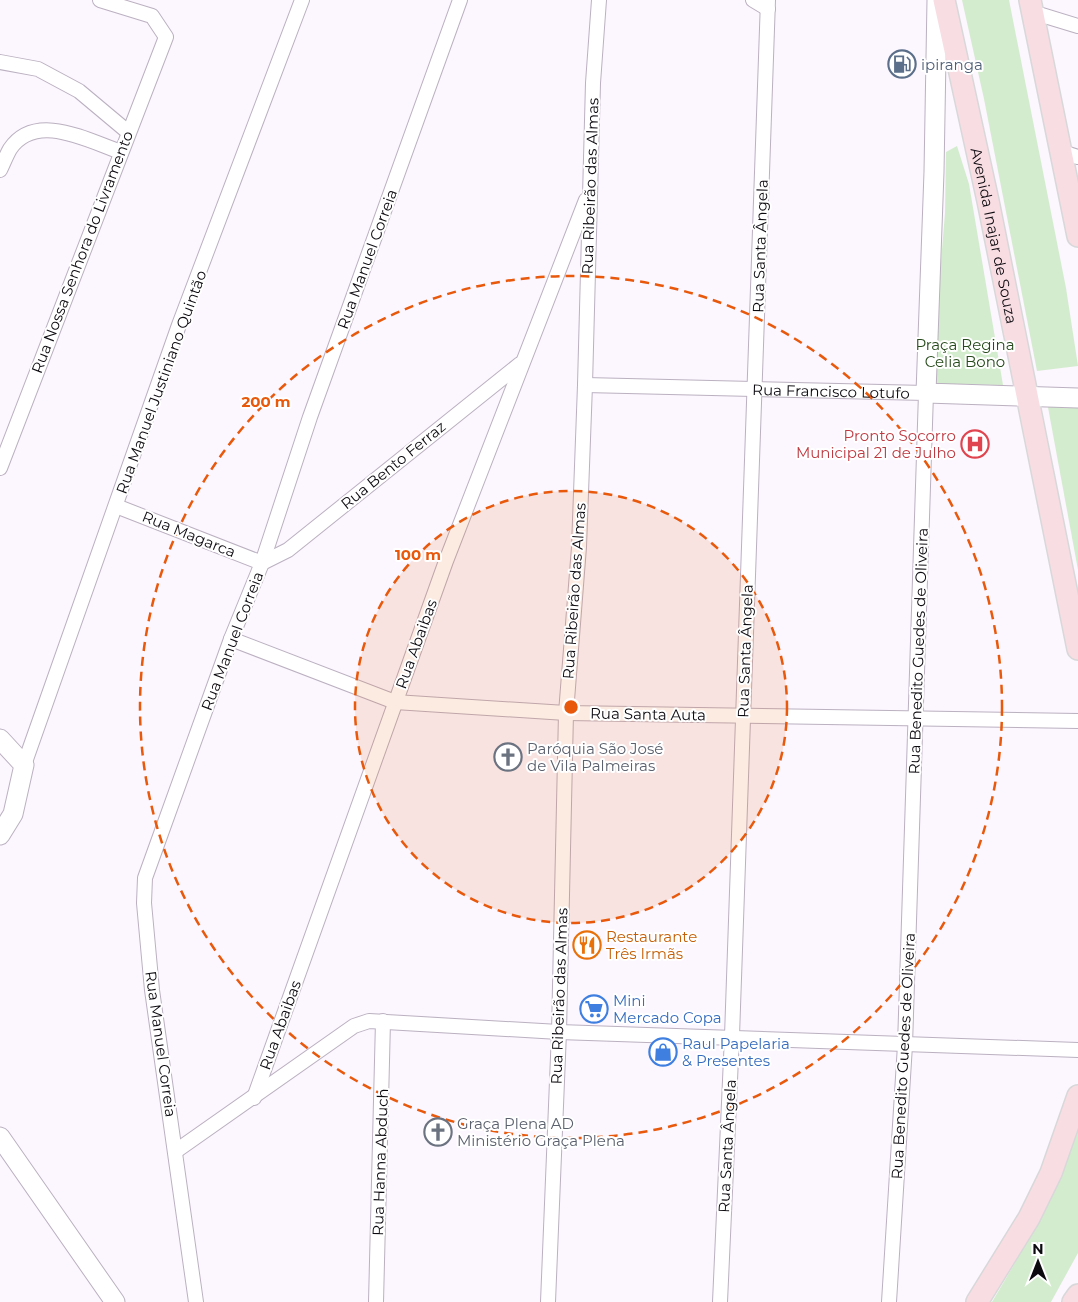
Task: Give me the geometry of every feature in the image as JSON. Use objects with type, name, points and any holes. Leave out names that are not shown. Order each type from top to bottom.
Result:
[{"type":"main road","name":"Avenida Inajar de Souza","points":[[944,0],[1078,649]]},
{"type":"main road","points":[[1031,6],[1070,154],[1078,236]]},
{"type":"main road","points":[[978,1302],[1029,1218],[1051,1173],[1078,1096]]},
{"type":"main road","points":[[1073,1302],[1078,1295]]},
{"type":"street","name":"Rua Nossa Senhora do Livramento","points":[[0,468],[166,37],[152,16],[100,0]]},
{"type":"street","name":"Rua Manuel Correia","points":[[196,1302],[152,990],[144,903],[145,883],[176,790],[231,639],[262,563],[310,417],[460,0]]},
{"type":"street","name":"Rua Ribeirão das Almas","points":[[548,1302],[559,1032],[566,713],[579,547],[589,193],[599,0]]},
{"type":"street","points":[[753,0],[768,4]]},
{"type":"street","name":"Rua Benedito Guedes de Oliveira","points":[[890,1302],[905,1045],[917,718],[934,191],[936,0]]},
{"type":"street","name":"Rua Manuel Justiniano Quintão","points":[[24,765],[179,325],[299,1]]},
{"type":"street","name":"Rua Santa Ângela","points":[[720,1302],[732,1036],[768,4]]},
{"type":"street","points":[[1031,6],[1078,26]]},
{"type":"street","points":[[0,62],[38,69],[79,91],[128,132]]},
{"type":"street","points":[[0,170],[11,148],[25,136],[40,130],[58,130],[121,152]]},
{"type":"street","name":"Rua Abaibas","points":[[254,1098],[395,702],[521,363],[589,193]]},
{"type":"street","name":"Rua Bento Ferraz","points":[[262,563],[288,550],[521,363]]},
{"type":"street","name":"Rua Francisco Lotufo","points":[[585,385],[1026,395],[1078,398]]},
{"type":"street","name":"Rua Magarca","points":[[116,506],[262,563]]},
{"type":"street","name":"Rua Santa Auta","points":[[231,639],[395,702],[566,713],[1078,721]]},
{"type":"street","points":[[0,739],[24,765],[13,814],[0,835]]},
{"type":"street","points":[[176,1151],[354,1026],[369,1021],[559,1032],[732,1036],[905,1045],[1078,1050]]},
{"type":"street","name":"Rua Hanna Abduch","points":[[376,1302],[383,1021]]},
{"type":"street","points":[[0,1137],[115,1302]]},
{"type":"green space","points":[[962,0],[1009,0],[1066,288],[1078,366],[1037,371],[984,99]]},
{"type":"green space","name":"Praça Regina Celia Bono","points":[[957,146],[969,184],[1003,385],[931,384],[945,213],[946,152]]},
{"type":"green space","points":[[1047,402],[1078,403],[1078,570]]},
{"type":"green space","points":[[1078,1124],[1078,1253],[1051,1302],[992,1302],[1041,1215],[1061,1170]]},
{"type":"place","name":"ipiranga","points":[[902,64]]},
{"type":"place","name":"Pronto Socorro Municipal 21 de Julho","points":[[975,444]]},
{"type":"place","name":"Paróquia São José de Vila Palmeiras","points":[[508,757]]},
{"type":"place","name":"Restaurante Três Irmãs","points":[[587,945]]},
{"type":"place","name":"Mini Mercado Copa","points":[[594,1009]]},
{"type":"place","name":"Raul Papelaria & Presentes","points":[[663,1052]]},
{"type":"place","name":"Graça Plena AD Ministério Graça Plena","points":[[438,1132]]}]
